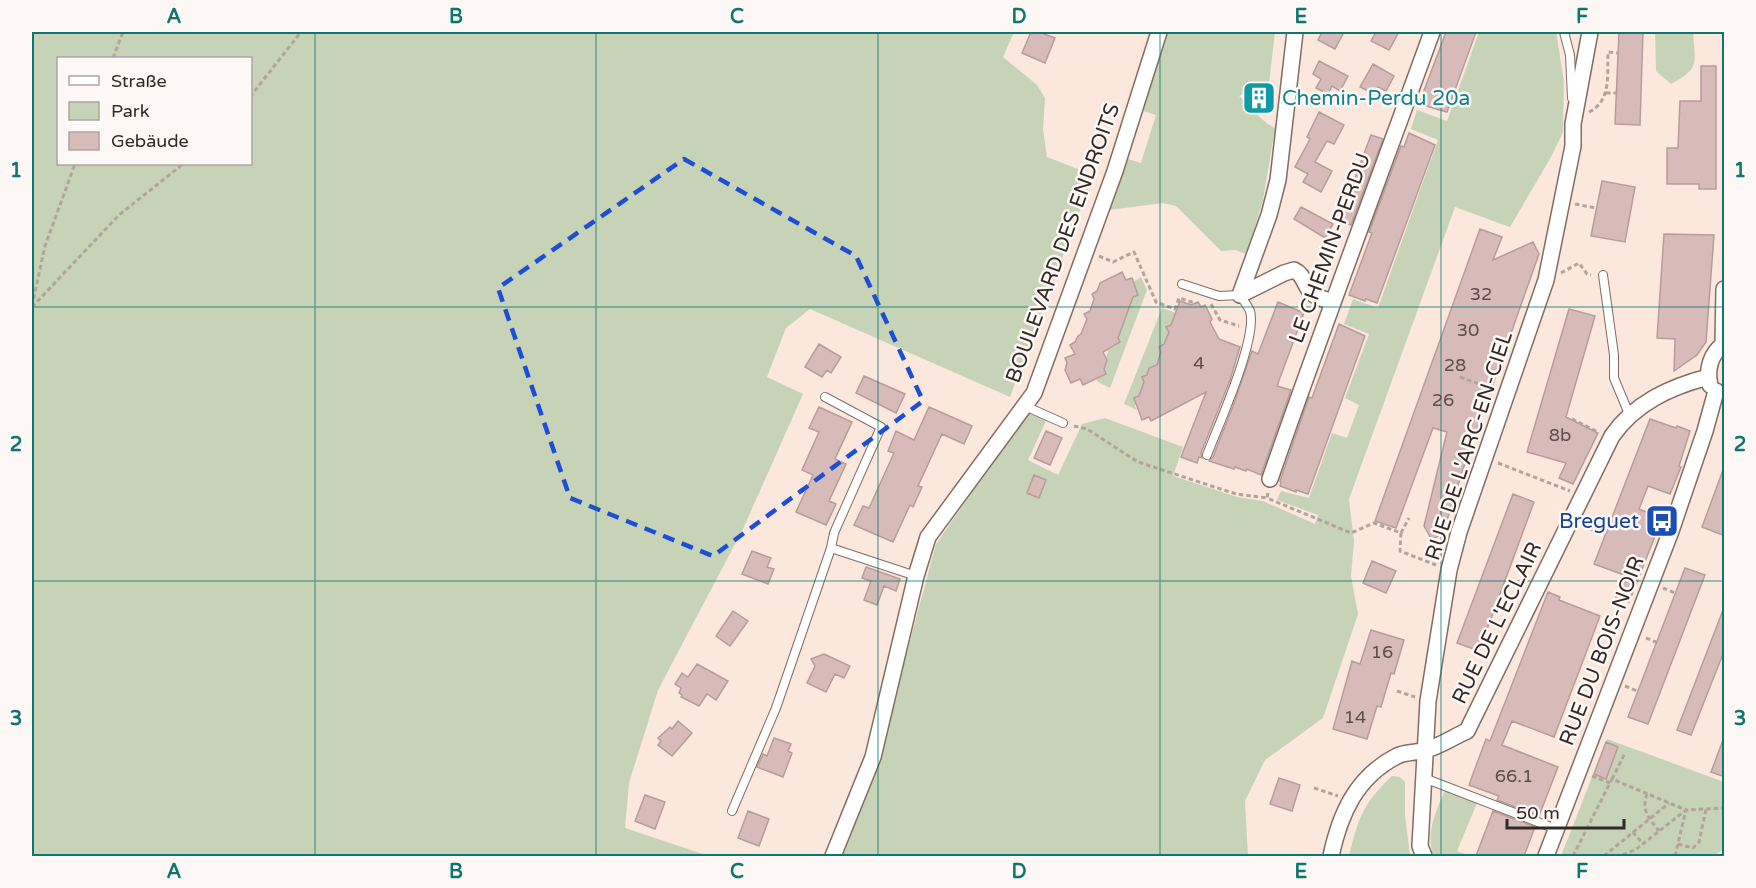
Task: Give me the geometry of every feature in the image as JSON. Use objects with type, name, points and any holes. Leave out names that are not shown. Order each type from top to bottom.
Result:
[{"type":"street","name":"BOULEVARD DES ENDROITS","points":[[833,856],[873,756],[916,576],[928,537],[1034,393],[1115,171],[1159,32]]},
{"type":"street","points":[[1240,295],[1269,215],[1278,180],[1295,32]]},
{"type":"street","name":"LE CHEMIN-PERDU","points":[[1270,479],[1332,302],[1432,32]]},
{"type":"street","name":"RUE DE L'ARC-EN-CIEL","points":[[1424,856],[1420,846],[1428,701],[1449,570],[1459,532],[1546,280],[1573,146],[1574,122],[1590,32]]},
{"type":"street","points":[[1240,295],[1294,270],[1302,275],[1314,295],[1332,302]]},
{"type":"street","points":[[1724,344],[1725,289]]},
{"type":"street","name":"RUE DU BOIS-NOIR","points":[[1546,856],[1671,531],[1706,431],[1716,385],[1711,359],[1724,344]]},
{"type":"street","name":"RUE DE L'ECLAIR","points":[[1331,856],[1337,826],[1349,801],[1367,777],[1398,755],[1426,750],[1467,731],[1612,436],[1629,414],[1680,386],[1716,385]]},
{"type":"lane","name":"RUE DE L'ARC-EN-CIEL","points":[[1564,32],[1570,55],[1574,122]]},
{"type":"lane","points":[[1603,275],[1614,355],[1614,378],[1629,414]]},
{"type":"lane","points":[[1182,284],[1219,296],[1240,295],[1250,312],[1250,328],[1245,355],[1207,455]]},
{"type":"lane","points":[[732,811],[776,708],[831,548],[834,533],[881,427],[825,397]]},
{"type":"lane","points":[[1025,406],[1063,423]]},
{"type":"lane","points":[[831,548],[916,576]]},
{"type":"lane","points":[[1424,778],[1556,829]]},
{"type":"path","points":[[113,57],[123,32]]},
{"type":"path","points":[[252,94],[301,32]]},
{"type":"path","points":[[1574,122],[1594,109],[1607,93],[1608,52],[1618,53]]},
{"type":"path","points":[[1607,93],[1616,93]]},
{"type":"path","points":[[32,307],[45,246],[75,165]]},
{"type":"path","points":[[32,307],[120,215],[182,165]]},
{"type":"path","points":[[1580,205],[1596,208]]},
{"type":"path","points":[[1104,258],[1113,262],[1134,252],[1156,302],[1175,309],[1179,298],[1192,302]]},
{"type":"path","points":[[1565,271],[1579,263],[1583,268]]},
{"type":"path","points":[[1206,301],[1211,304],[1220,320],[1250,328]]},
{"type":"path","points":[[1460,377],[1491,389]]},
{"type":"path","points":[[1572,418],[1598,432]]},
{"type":"path","points":[[1063,423],[1087,429],[1138,462],[1236,494],[1267,498]]},
{"type":"path","points":[[1506,467],[1568,490]]},
{"type":"path","points":[[1273,501],[1351,533],[1374,523],[1401,533]]},
{"type":"path","points":[[1409,518],[1401,533],[1401,551],[1437,565]]},
{"type":"path","points":[[1588,528],[1593,530]]},
{"type":"path","points":[[1665,589],[1675,593]]},
{"type":"path","points":[[1646,638],[1656,642]]},
{"type":"path","points":[[1629,688],[1637,691]]},
{"type":"path","points":[[1396,691],[1410,695]]},
{"type":"path","points":[[1573,856],[1625,753]]},
{"type":"path","points":[[1593,776],[1686,810],[1725,808]]},
{"type":"path","points":[[1314,788],[1335,795]]},
{"type":"path","points":[[1647,794],[1644,806],[1646,815],[1659,831]]},
{"type":"path","points":[[1604,856],[1669,803]]},
{"type":"path","points":[[1678,844],[1693,848],[1699,843],[1706,809]]},
{"type":"path","points":[[1619,856],[1635,850],[1686,810]]},
{"type":"path","points":[[1675,856],[1686,810]]},
{"type":"path","points":[[1634,832],[1643,844]]},
{"type":"highlighted area","points":[[684,159],[856,256],[923,401],[713,556],[570,498],[498,288]]},
{"type":"green space","points":[[32,32],[1014,32],[1003,57],[1037,85],[1045,98],[1043,129],[1047,157],[1093,175],[1010,397],[810,309],[786,328],[767,377],[803,394],[743,529],[658,690],[629,783],[625,828],[709,856],[32,856]]},
{"type":"green space","points":[[1166,32],[1275,32],[1268,93],[1259,86],[1239,96],[1260,118],[1275,128],[1263,200],[1247,254],[1235,250],[1221,251],[1176,206],[1163,203],[1109,210],[1128,159],[1141,163],[1156,115],[1143,111]]},
{"type":"green space","points":[[1479,32],[1556,32],[1564,81],[1563,132],[1510,227],[1455,207],[1349,499],[1354,541],[1351,576],[1358,614],[1323,718],[1265,760],[1245,801],[1248,856],[843,856],[907,652],[936,544],[1028,412],[1046,421],[1028,460],[1058,475],[1082,424],[1105,418],[1183,447],[1173,476],[1237,497],[1263,501],[1315,524],[1318,515],[1277,500],[1281,491],[1309,498],[1332,433],[1347,438],[1359,405],[1345,398],[1369,334],[1344,324],[1353,299],[1378,308],[1438,140],[1411,129],[1417,110],[1447,121]]},
{"type":"green space","points":[[1655,32],[1693,32],[1695,58],[1692,69],[1671,84],[1656,71]]},
{"type":"green space","points":[[1141,277],[1147,290],[1110,388],[1096,379],[1100,377],[1109,348],[1120,342],[1118,338],[1136,290],[1133,282]]},
{"type":"green space","points":[[1162,308],[1176,313],[1171,325],[1166,327],[1169,332],[1164,344],[1159,347],[1161,352],[1157,365],[1149,368],[1147,375],[1142,377],[1144,382],[1135,406],[1137,410],[1124,404]]},
{"type":"green space","points":[[1607,739],[1724,782],[1724,849],[1713,856],[1561,856]]},
{"type":"green space","points":[[1392,776],[1400,777],[1405,782],[1405,815],[1410,856],[1349,856],[1363,812],[1374,795]]},
{"type":"green space","points":[[1445,791],[1477,803],[1457,851],[1470,856],[1433,856],[1431,831]]},
{"type":"building","points":[[1031,32],[1039,32],[1055,38],[1045,63],[1022,53]]},
{"type":"building","points":[[1322,32],[1344,32],[1335,49],[1318,40]]},
{"type":"building","points":[[1376,32],[1399,32],[1389,50],[1371,41]]},
{"type":"building","points":[[1446,32],[1476,32],[1447,112],[1419,104]]},
{"type":"building","points":[[1619,32],[1643,32],[1640,125],[1615,124]]},
{"type":"building","points":[[1319,61],[1348,76],[1340,91],[1332,86],[1328,94],[1316,88],[1321,79],[1313,74]]},
{"type":"building","points":[[1373,64],[1394,76],[1386,91],[1378,87],[1374,94],[1360,87]]},
{"type":"building","points":[[1701,66],[1716,66],[1716,189],[1699,189],[1699,184],[1667,184],[1667,148],[1678,148],[1680,101],[1701,101]]},
{"type":"building","points":[[1319,112],[1344,125],[1334,144],[1327,141],[1315,162],[1332,171],[1321,192],[1303,182],[1308,174],[1295,167],[1310,139],[1307,137]]},
{"type":"building","points":[[1409,133],[1435,145],[1377,303],[1366,299],[1365,301],[1349,295],[1372,233],[1369,232],[1401,146],[1404,147]]},
{"type":"building","points":[[1371,135],[1383,139],[1351,225],[1339,221]]},
{"type":"building","points":[[1602,181],[1635,187],[1625,242],[1591,236]]},
{"type":"building","points":[[1301,207],[1333,224],[1325,238],[1294,219]]},
{"type":"building","points":[[1480,229],[1502,237],[1493,260],[1533,242],[1539,254],[1465,463],[1443,533],[1432,540],[1424,526],[1447,432],[1433,428],[1396,528],[1375,521]]},
{"type":"building","points":[[1664,234],[1714,235],[1706,342],[1697,355],[1674,371],[1675,339],[1657,338]]},
{"type":"building","points":[[1122,272],[1126,280],[1132,278],[1138,295],[1133,297],[1118,338],[1120,342],[1103,352],[1107,360],[1104,369],[1106,374],[1083,385],[1080,379],[1071,383],[1065,370],[1067,363],[1065,358],[1075,354],[1070,345],[1081,334],[1087,319],[1084,314],[1090,311],[1094,299],[1092,294],[1097,291],[1100,283]]},
{"type":"building","points":[[1180,301],[1191,305],[1198,302],[1201,307],[1205,305],[1212,319],[1210,322],[1219,339],[1240,347],[1230,380],[1201,453],[1202,458],[1199,457],[1197,463],[1181,457],[1206,392],[1151,421],[1149,417],[1142,420],[1134,398],[1139,396],[1144,382],[1142,377],[1147,375],[1149,368],[1157,365],[1161,352],[1159,347],[1164,344],[1169,332],[1166,327],[1171,325]]},
{"type":"building","points":[[1278,302],[1304,313],[1277,386],[1291,390],[1261,475],[1247,469],[1246,471],[1235,467],[1234,469],[1209,461],[1213,457],[1233,406],[1252,351],[1258,354]]},
{"type":"building","points":[[1569,309],[1595,316],[1566,417],[1598,433],[1573,484],[1559,478],[1566,463],[1527,452]]},
{"type":"building","points":[[1339,324],[1365,336],[1308,494],[1296,490],[1296,492],[1280,486],[1280,481],[1309,397],[1312,398]]},
{"type":"building","points":[[819,344],[841,357],[831,373],[827,370],[822,377],[805,367]]},
{"type":"building","points":[[864,376],[905,394],[896,413],[856,393]]},
{"type":"building","points":[[819,407],[852,422],[835,459],[846,464],[829,501],[836,504],[826,525],[796,512],[813,475],[802,470],[819,432],[809,428]]},
{"type":"building","points":[[929,407],[972,426],[964,444],[942,434],[918,486],[922,487],[913,507],[910,505],[893,542],[854,525],[863,506],[869,508],[894,453],[888,451],[896,431],[914,440]]},
{"type":"building","points":[[1650,419],[1690,431],[1679,466],[1681,467],[1670,494],[1648,486],[1639,509],[1659,517],[1661,521],[1629,602],[1616,597],[1624,575],[1594,564]]},
{"type":"building","points":[[1046,431],[1062,438],[1050,465],[1034,458]]},
{"type":"building","points":[[1723,470],[1725,470],[1725,536],[1702,527]]},
{"type":"building","points":[[1034,475],[1046,480],[1039,498],[1027,493]]},
{"type":"building","points":[[1513,494],[1534,502],[1479,651],[1457,643]]},
{"type":"building","points":[[752,551],[771,558],[767,567],[774,569],[768,584],[742,574]]},
{"type":"building","points":[[1372,561],[1396,571],[1386,593],[1363,583]]},
{"type":"building","points":[[866,567],[900,579],[896,591],[884,586],[877,605],[864,600],[871,581],[862,578]]},
{"type":"building","points":[[1685,568],[1705,575],[1648,724],[1628,717]]},
{"type":"building","points":[[1548,592],[1560,597],[1559,600],[1600,616],[1554,737],[1512,721],[1502,745],[1558,767],[1539,816],[1497,800],[1499,796],[1469,785],[1486,739],[1490,741]]},
{"type":"building","points":[[1723,610],[1725,649],[1691,735],[1677,730]]},
{"type":"building","points":[[733,611],[748,621],[730,646],[716,636]]},
{"type":"building","points":[[1371,630],[1404,640],[1394,674],[1391,673],[1381,707],[1377,706],[1367,739],[1333,729],[1352,661],[1360,664]]},
{"type":"building","points":[[824,654],[850,666],[844,678],[835,674],[826,692],[807,683],[815,666],[811,659]]},
{"type":"building","points":[[697,664],[728,681],[716,700],[707,694],[699,706],[681,697],[679,693],[681,688],[675,684],[682,673],[688,677]]},
{"type":"building","points":[[678,721],[692,733],[672,756],[658,745],[661,741],[658,738],[670,727],[672,729]]},
{"type":"building","points":[[774,738],[791,744],[788,751],[792,753],[783,777],[757,767],[763,754],[767,756]]},
{"type":"building","points":[[1723,740],[1725,740],[1725,777],[1711,772]]},
{"type":"building","points":[[1606,742],[1618,747],[1606,779],[1594,774]]},
{"type":"building","points":[[1279,778],[1300,785],[1292,811],[1270,804]]},
{"type":"building","points":[[645,795],[665,802],[655,829],[635,821]]},
{"type":"building","points":[[748,811],[769,819],[759,846],[738,838]]},
{"type":"building","points":[[1493,811],[1535,827],[1524,856],[1476,856]]},
{"type":"place","name":"Chemin-Perdu 20a","points":[[1259,98]]},
{"type":"place","name":"Breguet","points":[[1662,521]]}]
